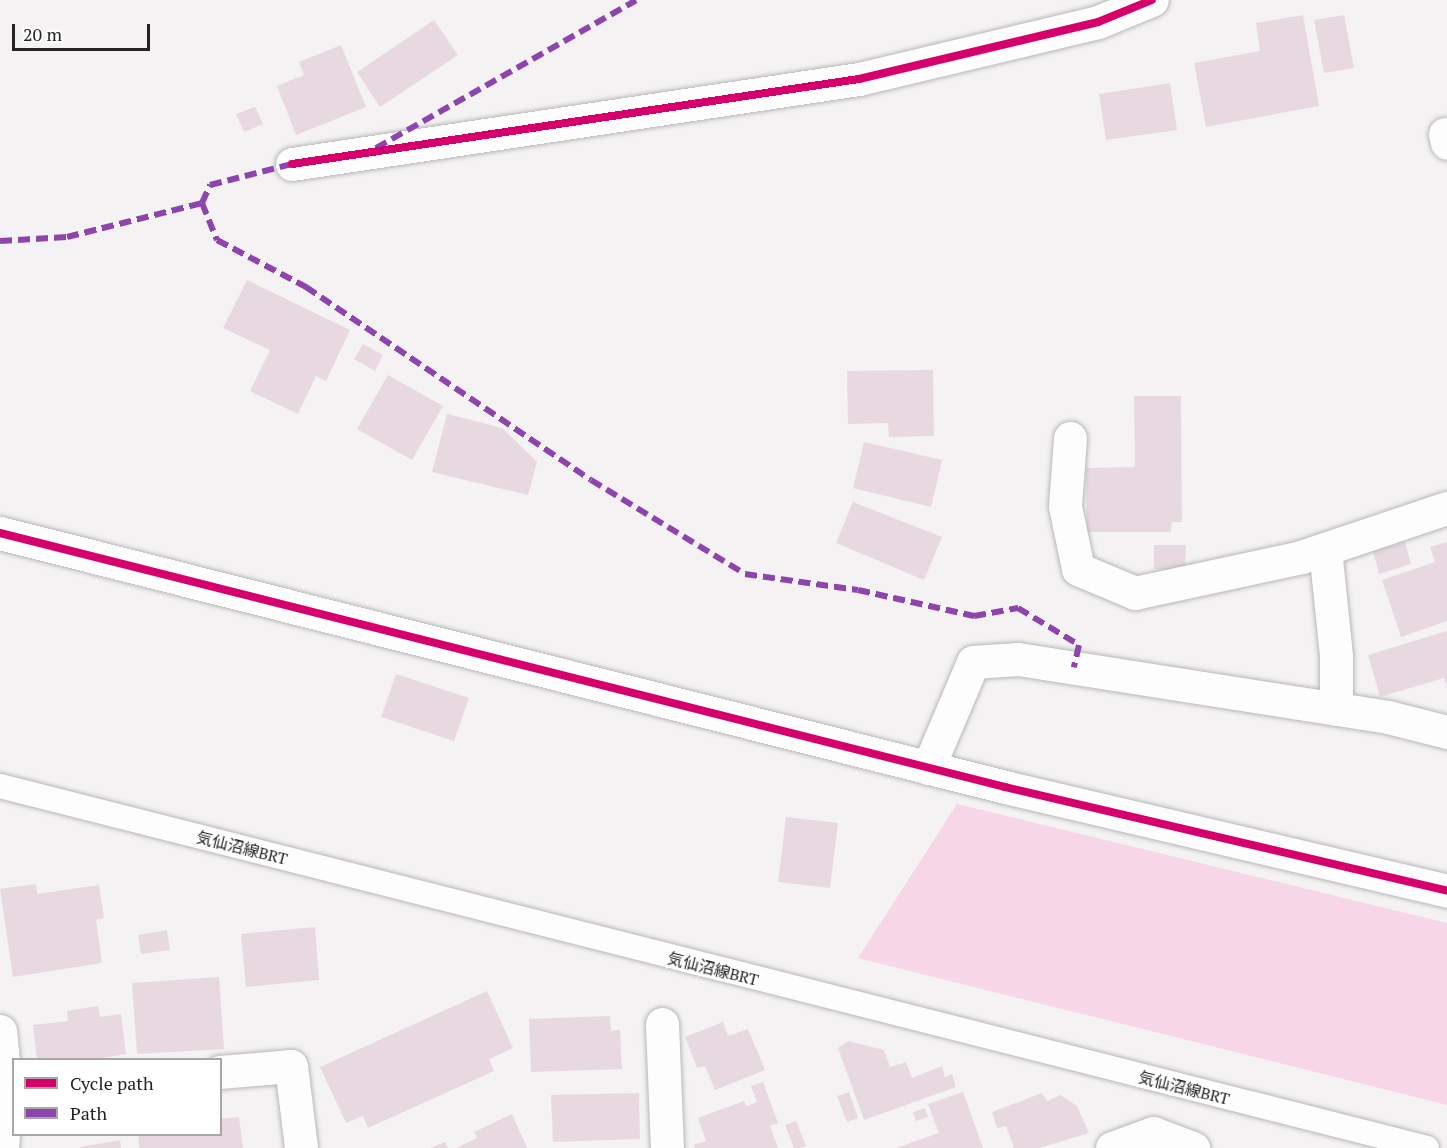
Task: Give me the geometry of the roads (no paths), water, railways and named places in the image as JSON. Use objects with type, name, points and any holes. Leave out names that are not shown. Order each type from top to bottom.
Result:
[{"type":"street","points":[[292,164],[859,79],[1098,22],[1152,0]]},
{"type":"street","points":[[1070,438],[1065,506],[1077,569],[1135,593],[1325,549],[1447,508]]},
{"type":"street","points":[[0,532],[928,768],[1447,891]]},
{"type":"street","points":[[1325,549],[1336,656],[1336,709]]},
{"type":"street","points":[[928,768],[973,662],[1018,658],[1388,717],[1447,732]]},
{"type":"street","points":[[662,1024],[668,1148]]},
{"type":"street","points":[[0,1030],[10,1089],[2,1148]]},
{"type":"street","points":[[222,1072],[291,1066],[301,1148]]},
{"type":"street","points":[[1112,1148],[1153,1133],[1193,1148]]},
{"type":"lane","name":"気仙沼線BRT","points":[[0,786],[1427,1148]]}]
